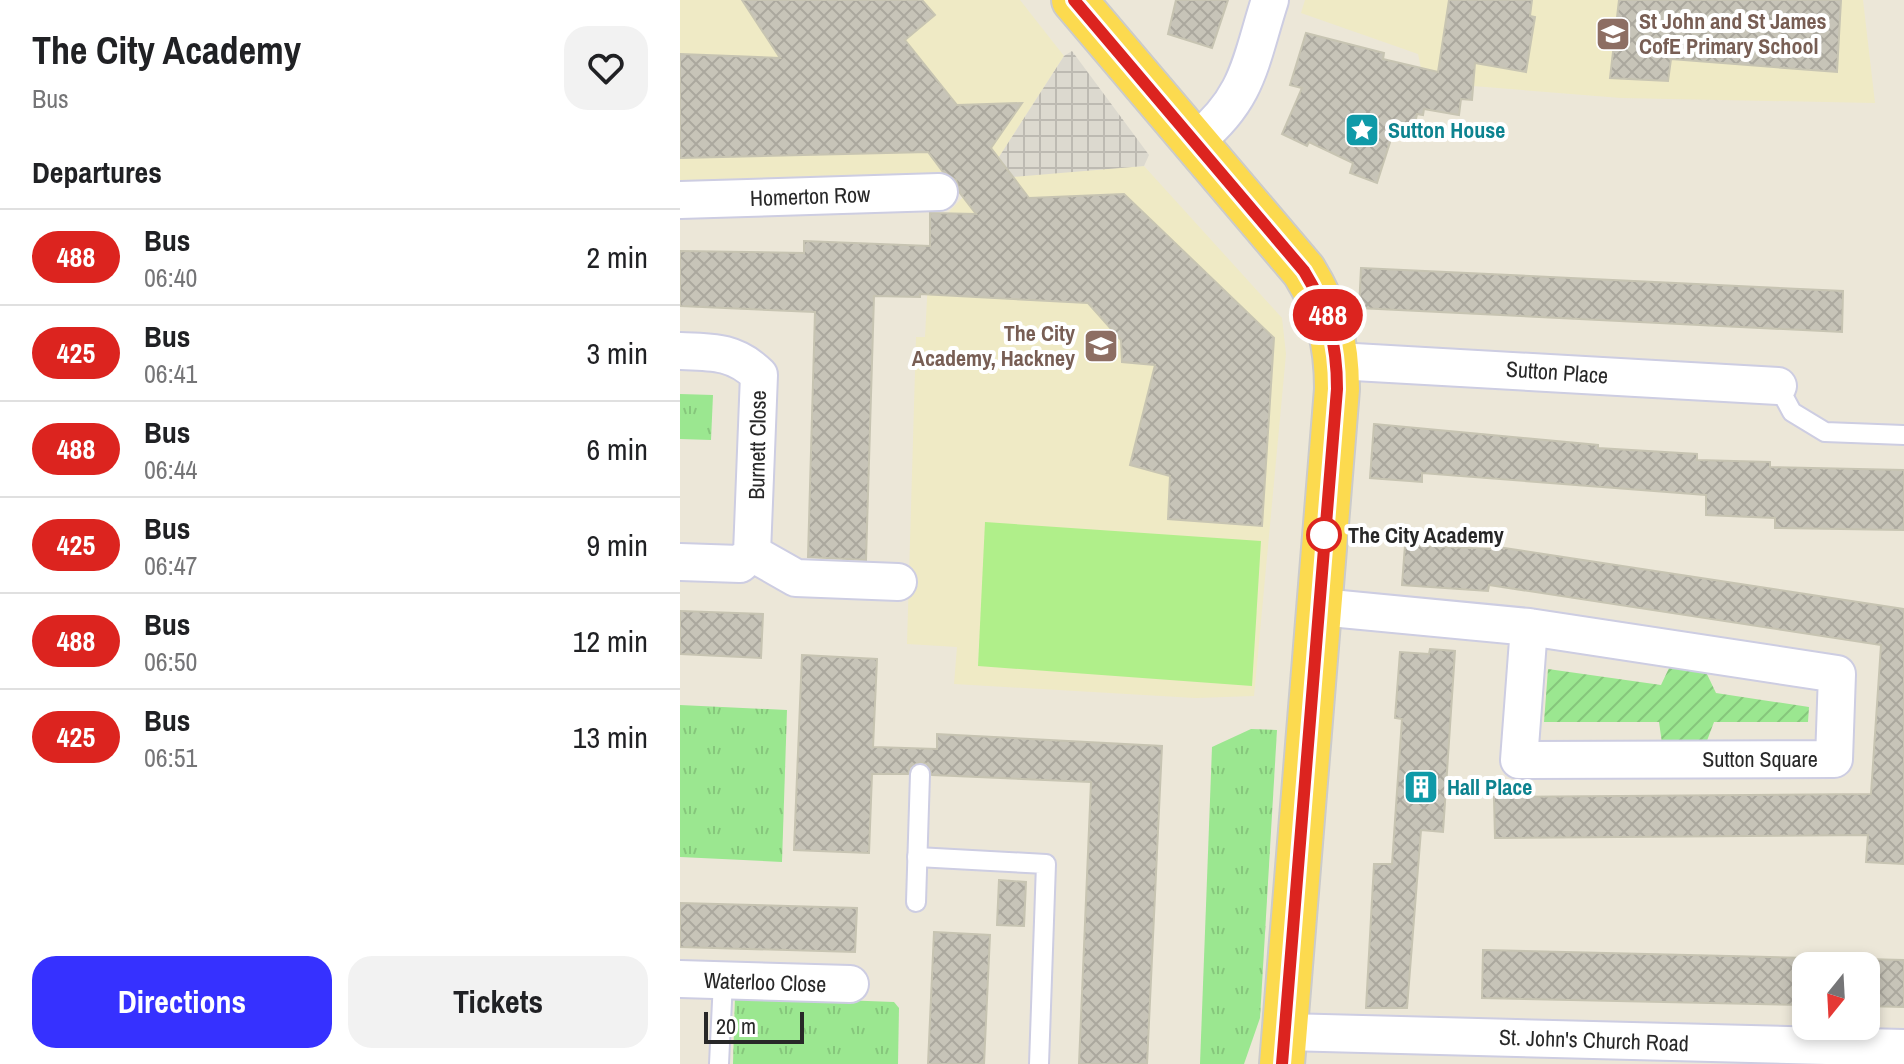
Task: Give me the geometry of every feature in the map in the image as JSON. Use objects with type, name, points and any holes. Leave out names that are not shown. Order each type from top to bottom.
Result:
[{"type":"highway","points":[[1074,0],[1197,140],[1304,271],[1331,322],[1337,361],[1283,1048]]},
{"type":"street","points":[[1197,140],[1224,118],[1235,103],[1270,0]]},
{"type":"street","name":"Homerton Row","points":[[680,200],[939,192]]},
{"type":"street","name":"Burnett Close","points":[[680,351],[725,353],[744,360],[759,375],[752,553]]},
{"type":"street","name":"Sutton Place","points":[[1337,361],[1364,360],[1778,386]]},
{"type":"street","points":[[680,562],[740,564],[752,553],[796,578],[898,582]]},
{"type":"street","name":"Sutton Square","points":[[1320,607],[1529,627],[1837,674],[1834,759],[1519,760],[1529,627]]},
{"type":"street","name":"Waterloo Close","points":[[680,979],[850,984]]},
{"type":"street","name":"St. John's Church Road","points":[[1283,1048],[1904,1048]]},
{"type":"lane","points":[[1778,386],[1792,412],[1825,432],[1904,435]]},
{"type":"lane","points":[[916,902],[920,774]]},
{"type":"lane","points":[[917,857],[1046,864],[1039,1064]]},
{"type":"lane","points":[[719,1064],[723,981]]},
{"type":"shaded area","name":"The City Academy, Hackney","points":[[680,0],[1020,0],[1064,56],[999,157],[1013,176],[1144,166],[1282,318],[1286,354],[1254,696],[1195,698],[954,684],[957,647],[907,644],[916,337],[925,337],[929,261],[947,214],[963,197],[944,174],[680,181]]},
{"type":"shaded area","name":"St John and St James CofE Primary School","points":[[1305,0],[1863,0],[1875,103],[1621,98],[1473,86],[1421,68],[1418,54],[1301,13]]},
{"type":"shaded area","points":[[1072,51],[1149,155],[1144,166],[1013,177],[999,157],[1064,56]]},
{"type":"green space","points":[[680,394],[713,395],[711,440],[680,439]]},
{"type":"green space","points":[[985,522],[1261,541],[1252,686],[978,666]]},
{"type":"green space","points":[[1670,666],[1706,672],[1716,693],[1809,707],[1808,722],[1714,722],[1705,746],[1662,743],[1659,722],[1544,722],[1548,669],[1661,685]]},
{"type":"green space","points":[[680,705],[787,710],[782,862],[680,857]]},
{"type":"green space","points":[[1251,729],[1277,730],[1260,1018],[1244,1064],[1200,1064],[1212,747]]},
{"type":"green space","points":[[735,996],[894,1002],[899,1008],[898,1064],[733,1064]]},
{"type":"building","points":[[742,0],[922,0],[935,15],[905,40],[957,105],[1022,103],[991,148],[1029,198],[1124,194],[1274,338],[1262,526],[1168,519],[1170,476],[1130,465],[1155,365],[1122,362],[1121,340],[1088,303],[920,294],[920,297],[874,296],[866,560],[808,557],[815,312],[680,306],[680,251],[804,253],[804,241],[930,246],[930,213],[976,214],[960,193],[956,180],[943,172],[928,152],[680,158],[680,54],[780,58]]},
{"type":"building","points":[[1176,0],[1228,0],[1212,48],[1168,34]]},
{"type":"building","points":[[1449,0],[1532,0],[1530,16],[1535,17],[1526,72],[1475,63],[1472,100],[1461,99],[1459,115],[1424,109],[1423,115],[1417,114],[1412,138],[1393,133],[1377,183],[1350,173],[1353,163],[1309,142],[1307,146],[1282,134],[1302,88],[1290,85],[1306,33],[1384,53],[1383,59],[1438,72]]},
{"type":"building","points":[[1619,0],[1841,0],[1837,72],[1671,59],[1668,81],[1610,78]]},
{"type":"building","points":[[1361,268],[1843,291],[1842,332],[1359,308]]},
{"type":"building","points":[[1374,424],[1598,445],[1598,448],[1697,454],[1697,460],[1770,462],[1770,467],[1904,470],[1904,530],[1775,528],[1775,518],[1706,515],[1706,495],[1422,473],[1422,482],[1370,478]]},
{"type":"building","points":[[1405,545],[1491,549],[1492,546],[1904,609],[1904,864],[1866,862],[1868,835],[1495,838],[1494,797],[1871,794],[1881,645],[1489,585],[1488,591],[1402,585]]},
{"type":"building","points":[[680,611],[763,614],[761,658],[680,654]]},
{"type":"building","points":[[1430,649],[1455,651],[1443,832],[1421,830],[1407,1008],[1366,1008],[1374,864],[1392,864],[1402,719],[1395,718],[1400,652],[1429,654]]},
{"type":"building","points":[[802,655],[877,659],[873,747],[937,749],[937,734],[1162,746],[1147,1064],[1079,1064],[1091,782],[932,775],[927,764],[920,762],[910,767],[908,774],[872,774],[869,853],[794,850]]},
{"type":"building","points":[[999,880],[1026,882],[1024,926],[997,925]]},
{"type":"building","points":[[680,903],[857,908],[855,952],[680,947]]},
{"type":"building","points":[[934,932],[990,935],[984,1064],[928,1064]]},
{"type":"building","points":[[1483,950],[1792,958],[1792,1005],[1482,998]]},
{"type":"building","points":[[1880,959],[1904,960],[1904,1007],[1880,1006]]},
{"type":"bus line","name":"488","points":[[1074,0],[1197,140],[1304,271],[1324,303],[1335,341],[1337,389],[1282,1064]]},
{"type":"place","name":"St John and St James CofE Primary School","points":[[1613,34]]},
{"type":"place","name":"Sutton House","points":[[1362,130]]},
{"type":"place","name":"The City Academy, Hackney","points":[[1101,346]]},
{"type":"place","name":"The City Academy","points":[[1324,535]]},
{"type":"place","name":"Hall Place","points":[[1421,787]]}]
